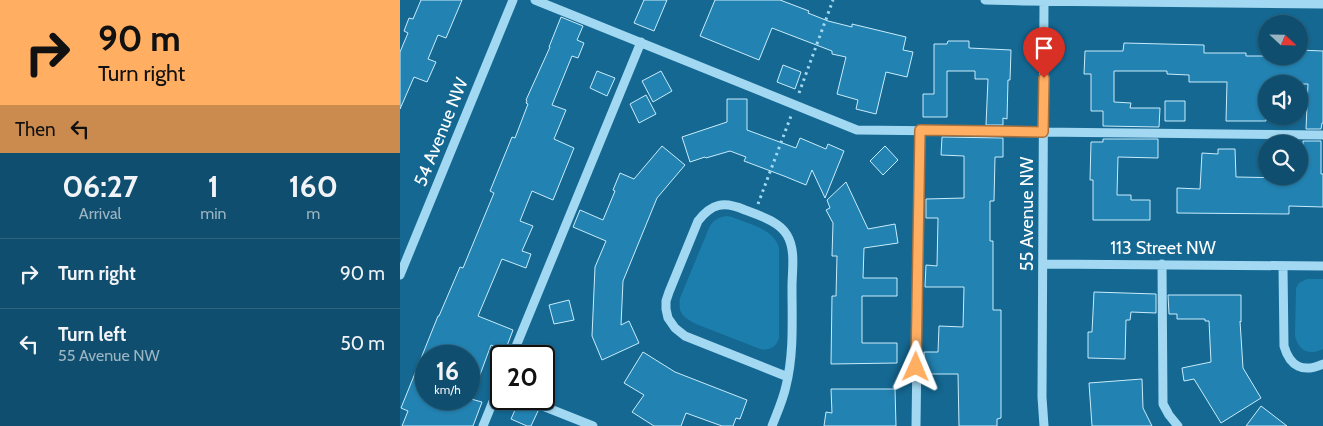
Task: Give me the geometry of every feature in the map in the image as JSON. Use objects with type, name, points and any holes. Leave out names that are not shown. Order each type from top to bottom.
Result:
[{"type":"street","name":"54 Avenue NW","points":[[400,275],[513,0]]},
{"type":"street","points":[[535,0],[858,130],[1323,135]]},
{"type":"street","points":[[985,0],[1323,4]]},
{"type":"street","name":"55 Avenue NW","points":[[1044,2],[1042,397],[1044,426]]},
{"type":"street","points":[[517,345],[641,42]]},
{"type":"street","points":[[916,426],[920,130]]},
{"type":"street","points":[[772,426],[783,398],[788,377],[792,346],[792,249],[786,233],[770,221],[734,205],[714,206],[698,221],[694,230],[669,292],[666,309],[668,318],[675,328],[685,336],[788,377]]},
{"type":"street","name":"113 Street NW","points":[[1043,264],[1323,266]]},
{"type":"street","points":[[1162,264],[1163,404],[1178,426]]},
{"type":"street","points":[[1283,266],[1284,346],[1288,359],[1295,365],[1303,368],[1314,368],[1323,364]]},
{"type":"street","points":[[483,426],[490,410]]},
{"type":"street","points":[[553,410],[593,426]]},
{"type":"shaded area","points":[[727,216],[760,228],[772,236],[779,248],[779,338],[770,349],[760,349],[696,324],[684,317],[680,311],[680,298],[709,228],[716,219]]},
{"type":"shaded area","points":[[1307,279],[1323,279],[1323,349],[1313,352],[1302,349],[1295,336],[1296,288],[1299,283]]},
{"type":"building","points":[[421,0],[462,0],[446,38],[438,35],[428,59],[436,62],[427,82],[414,77],[400,109],[400,52],[408,33],[404,31],[409,18],[413,19]]},
{"type":"building","points":[[644,0],[667,0],[654,31],[634,23]]},
{"type":"building","points":[[715,0],[780,0],[809,11],[808,13],[828,21],[852,27],[852,24],[906,37],[903,50],[913,52],[907,77],[886,72],[876,114],[856,109],[858,100],[837,94],[846,57],[832,54],[832,51],[772,28],[759,60],[700,36]]},
{"type":"building","points":[[561,17],[583,26],[577,40],[584,43],[578,58],[572,56],[552,105],[566,110],[554,139],[574,148],[553,200],[532,191],[520,221],[533,226],[522,251],[531,254],[526,268],[502,259],[478,316],[513,330],[507,345],[490,345],[480,375],[480,345],[426,345],[460,267],[463,268],[494,193],[490,191],[512,137],[515,138],[528,104],[526,100],[550,47]]},
{"type":"building","points":[[948,41],[969,41],[969,48],[1011,50],[1007,119],[1003,118],[1003,125],[986,125],[988,79],[975,79],[975,71],[947,71],[947,117],[923,117],[923,94],[934,94],[934,44],[947,44]]},
{"type":"building","points":[[1124,43],[1204,45],[1204,53],[1246,53],[1246,56],[1258,56],[1258,65],[1308,65],[1308,50],[1323,51],[1323,123],[1321,129],[1306,129],[1306,125],[1308,125],[1308,75],[1258,75],[1258,121],[1226,121],[1227,82],[1189,82],[1189,75],[1167,74],[1167,71],[1114,71],[1114,102],[1131,103],[1130,108],[1160,108],[1159,127],[1103,126],[1103,111],[1091,111],[1091,74],[1084,74],[1085,51],[1123,51]]},
{"type":"building","points":[[783,65],[801,72],[795,89],[777,82]]},
{"type":"building","points":[[597,71],[615,78],[607,96],[590,88]]},
{"type":"building","points":[[661,71],[672,91],[653,102],[642,81]]},
{"type":"building","points":[[646,95],[656,114],[639,123],[630,104]]},
{"type":"building","points":[[727,99],[747,99],[747,130],[796,148],[800,138],[826,149],[828,144],[844,151],[825,198],[812,170],[806,185],[744,161],[746,157],[730,151],[690,162],[682,137],[727,122]]},
{"type":"building","points":[[1165,101],[1185,101],[1185,121],[1165,121]]},
{"type":"building","points":[[942,137],[1003,138],[1003,157],[995,157],[994,201],[990,201],[990,241],[993,241],[993,310],[1001,310],[1001,418],[997,419],[997,426],[959,426],[958,374],[925,374],[924,352],[938,352],[939,326],[963,327],[964,287],[925,287],[926,265],[937,266],[938,218],[926,218],[926,199],[964,198],[964,156],[941,155]]},
{"type":"building","points":[[1103,139],[1158,139],[1158,158],[1118,157],[1117,195],[1131,195],[1131,200],[1150,200],[1150,220],[1093,220],[1093,180],[1090,180],[1091,142],[1103,142]]},
{"type":"building","points":[[1308,141],[1321,141],[1323,207],[1289,206],[1289,214],[1177,213],[1177,188],[1200,189],[1202,153],[1218,154],[1218,149],[1235,149],[1236,177],[1258,177],[1258,185],[1308,185]]},
{"type":"building","points":[[662,146],[685,165],[657,198],[623,281],[621,325],[629,321],[639,343],[602,360],[592,336],[595,267],[606,241],[573,227],[580,210],[603,220],[620,173],[634,179]]},
{"type":"building","points":[[885,146],[898,160],[883,175],[870,161]]},
{"type":"building","points":[[846,182],[868,229],[895,224],[898,243],[864,248],[863,278],[897,278],[897,296],[862,296],[862,343],[897,343],[897,363],[831,364],[832,296],[836,296],[837,256],[832,256],[833,223],[826,210],[830,208],[827,200]]},
{"type":"building","points":[[1094,292],[1156,294],[1156,313],[1131,312],[1130,320],[1126,320],[1125,359],[1088,358],[1088,332],[1092,332]]},
{"type":"building","points":[[1168,295],[1241,295],[1240,321],[1243,368],[1261,398],[1221,423],[1194,379],[1184,381],[1182,368],[1211,362],[1209,321],[1205,321],[1205,319],[1177,319],[1177,314],[1169,314]]},
{"type":"building","points":[[569,300],[574,320],[554,324],[549,305]]},
{"type":"building","points":[[643,352],[675,372],[747,400],[740,419],[736,418],[733,426],[722,426],[686,413],[681,426],[654,426],[632,412],[644,395],[624,383]]},
{"type":"building","points":[[415,373],[415,410],[479,410],[473,426],[402,426],[408,411],[401,408]]},
{"type":"building","points":[[1142,379],[1143,408],[1152,426],[1092,426],[1089,383]]},
{"type":"building","points":[[831,389],[895,389],[896,426],[824,426],[826,412],[832,413]]},
{"type":"building","points":[[1261,406],[1287,426],[1246,426]]},
{"type":"building","points":[[515,410],[538,411],[531,426],[511,419]]},
{"type":"route","points":[[916,367],[920,130],[1043,132],[1044,78]]}]
